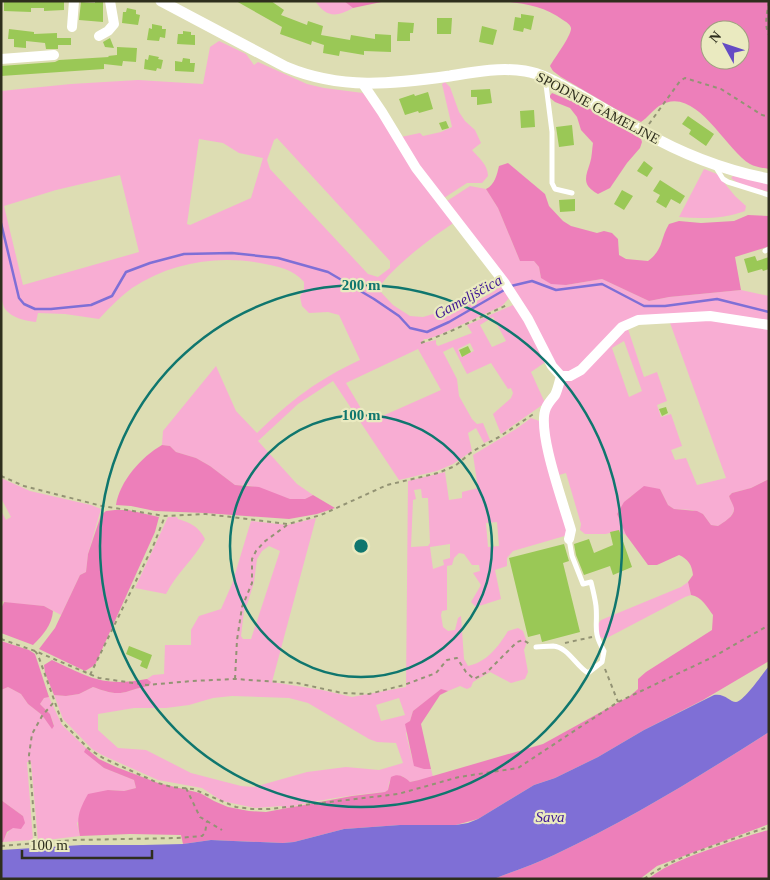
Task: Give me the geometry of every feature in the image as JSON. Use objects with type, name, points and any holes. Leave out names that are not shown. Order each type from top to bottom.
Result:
[{"type":"street","points":[[72,27],[74,1]]},
{"type":"street","points":[[99,36],[108,31],[114,24],[110,1]]},
{"type":"street","name":"SPODNJE GAMELJNE","points":[[161,1],[294,71],[332,81],[385,84],[504,69],[533,72],[568,88],[643,132],[688,155],[715,166],[769,179]]},
{"type":"street","points":[[1,59],[54,55]]},
{"type":"street","points":[[363,84],[416,168],[504,282],[528,319],[552,366],[561,376],[570,376],[582,370],[622,327],[629,322],[710,316],[769,325]]},
{"type":"street","points":[[561,376],[556,394],[546,407],[544,417],[550,456],[571,530],[569,539]]},
{"type":"lane","points":[[544,77],[552,132],[552,183],[555,189],[572,193]]},
{"type":"lane","points":[[715,166],[723,179],[728,182],[769,195]]},
{"type":"lane","points":[[536,648],[554,646],[564,650],[588,673],[602,662],[604,651],[596,636],[596,603],[591,582],[583,584],[572,556],[569,539]]},
{"type":"path","points":[[769,2],[766,17],[769,35]]},
{"type":"path","points":[[643,132],[680,81],[685,78],[721,89],[762,115],[769,117]]},
{"type":"path","points":[[421,343],[449,332],[514,297]]},
{"type":"path","points":[[235,679],[236,640],[242,607],[252,583],[252,560],[256,551],[264,542],[288,524],[321,515],[388,485],[438,473],[455,466],[479,448],[500,437],[546,407]]},
{"type":"path","points":[[1,476],[24,486],[102,506],[165,516],[206,514],[288,524]]},
{"type":"path","points":[[90,675],[154,544],[165,516]]},
{"type":"path","points":[[35,651],[62,722],[89,750],[158,783],[172,787],[193,788],[236,806],[252,809],[302,806],[398,794],[459,777],[518,768],[618,702],[713,657],[769,625]]},
{"type":"path","points":[[554,646],[596,636]]},
{"type":"path","points":[[1,639],[99,678],[147,685],[235,679],[297,683],[342,692],[369,694],[404,685],[436,673],[447,660],[457,658],[466,672],[474,679],[487,672],[518,642],[523,640],[536,648]]},
{"type":"path","points":[[602,662],[618,702]]},
{"type":"path","points":[[36,844],[29,755],[32,734],[42,716],[54,702]]},
{"type":"path","points":[[186,788],[200,816],[222,830]]},
{"type":"path","points":[[1,846],[74,840],[202,836],[205,833],[207,821]]},
{"type":"path","points":[[644,879],[660,867],[690,854],[769,827]]},
{"type":"shaded area","points":[[315,1],[344,1],[353,8],[342,13],[332,14],[324,11]]},
{"type":"shaded area","points":[[344,1],[386,1],[353,8]]},
{"type":"shaded area","points":[[499,1],[769,1],[769,169],[750,164],[740,156],[708,120],[697,110],[685,103],[672,101],[659,106],[641,122],[561,77],[550,66],[569,36],[571,31],[570,25],[548,11],[524,4]]},
{"type":"shaded area","points":[[219,41],[246,54],[254,65],[258,62],[307,84],[363,93],[455,222],[402,262],[378,289],[393,305],[410,316],[423,317],[477,301],[493,292],[502,284],[510,297],[502,306],[437,336],[424,339],[422,343],[436,340],[438,346],[472,333],[467,325],[513,305],[516,306],[547,361],[531,372],[545,403],[501,434],[493,414],[511,398],[513,393],[511,388],[508,389],[491,363],[467,374],[453,347],[443,352],[457,379],[459,396],[472,419],[477,424],[483,423],[490,440],[484,443],[476,428],[468,433],[472,451],[453,464],[437,471],[399,480],[333,381],[298,404],[258,441],[297,484],[313,495],[305,499],[290,499],[248,485],[235,485],[196,458],[176,452],[170,446],[162,445],[163,431],[216,366],[236,411],[257,433],[281,410],[317,383],[360,360],[339,315],[328,312],[309,313],[302,306],[300,297],[304,289],[304,282],[295,274],[278,267],[260,263],[227,260],[210,261],[178,267],[147,279],[128,291],[99,319],[65,314],[38,313],[36,322],[11,315],[4,308],[1,296],[1,91],[138,80],[203,84],[210,47]],"holes":[[[277,138],[390,261],[390,268],[378,277],[368,274],[270,169],[267,160],[274,140]],[[199,139],[223,143],[239,153],[263,158],[251,198],[190,225],[187,224]],[[120,175],[139,252],[23,285],[4,206],[56,190]],[[493,317],[506,341],[492,347],[480,325]],[[470,343],[474,351],[461,357],[458,349]],[[418,349],[441,390],[369,422],[346,383]]]},
{"type":"shaded area","points":[[445,82],[450,87],[459,112],[475,130],[481,143],[472,150],[485,165],[488,176],[482,183],[467,183],[444,198],[418,166],[401,137],[420,133],[423,136],[441,132],[452,127],[442,84]]},
{"type":"shaded area","points":[[552,93],[592,110],[641,139],[640,148],[610,188],[598,194],[587,184],[586,177],[593,143],[581,130],[577,117],[570,108],[555,102],[549,97]]},
{"type":"shaded area","points":[[508,163],[545,194],[549,206],[563,221],[571,226],[597,233],[604,231],[612,233],[618,239],[619,255],[626,259],[648,261],[657,252],[669,224],[679,221],[701,223],[734,221],[748,215],[769,216],[769,245],[735,257],[741,290],[669,297],[649,301],[602,279],[566,285],[551,284],[541,278],[539,267],[534,261],[520,261],[498,208],[486,189],[494,182],[499,166]]},
{"type":"shaded area","points":[[704,169],[717,174],[746,206],[745,211],[713,218],[679,217]]},
{"type":"shaded area","points":[[733,176],[769,183],[769,192],[739,183],[731,178]]},
{"type":"shaded area","points":[[470,186],[486,189],[498,208],[520,261],[534,261],[539,267],[541,278],[566,285],[602,279],[649,301],[669,297],[741,290],[769,296],[769,322],[633,318],[569,374],[559,370],[447,201]]},
{"type":"shaded area","points":[[710,319],[769,328],[769,479],[751,488],[732,493],[729,496],[734,507],[733,513],[718,526],[711,525],[703,514],[692,510],[674,509],[668,505],[660,489],[639,492],[626,501],[617,514],[626,535],[617,531],[606,534],[585,534],[580,530],[581,524],[566,473],[559,475],[549,439],[548,413],[564,382],[576,377],[627,326],[644,377],[657,372],[667,401],[657,405],[661,417],[671,414],[682,446],[671,450],[675,460],[686,458],[697,485],[726,478],[669,320]],"holes":[[[624,341],[642,391],[629,397],[612,348]]]},
{"type":"shaded area","points":[[531,418],[542,422],[568,535],[513,551],[507,558],[507,566],[495,570],[501,599],[476,607],[471,602],[481,585],[473,573],[480,571],[479,565],[472,565],[464,554],[459,553],[454,558],[452,565],[447,566],[447,610],[442,611],[441,615],[443,627],[448,631],[455,630],[458,618],[461,616],[464,659],[468,666],[481,661],[496,648],[508,631],[518,628],[523,631],[527,642],[524,650],[528,672],[525,679],[511,683],[490,672],[473,682],[471,687],[467,689],[460,686],[448,691],[441,690],[413,711],[406,734],[412,758],[424,769],[431,769],[433,777],[410,782],[402,776],[389,782],[388,790],[385,792],[333,798],[282,809],[282,806],[255,808],[222,801],[202,788],[158,780],[102,755],[92,749],[63,719],[54,695],[79,694],[93,687],[120,693],[149,686],[151,682],[147,679],[153,675],[164,674],[165,645],[191,645],[191,630],[199,616],[221,609],[232,584],[251,521],[287,525],[316,518],[272,682],[352,697],[406,687],[408,481],[445,472],[449,500],[462,498],[462,492],[478,488],[473,455]],"holes":[[[421,489],[422,498],[428,498],[430,543],[428,546],[411,547],[413,500],[416,499],[414,490]],[[497,522],[499,546],[488,547],[486,523]],[[450,544],[450,558],[443,560],[444,565],[433,569],[430,547]],[[269,546],[280,551],[251,639],[243,639],[241,636],[244,611],[254,582],[257,559],[262,551]],[[232,696],[289,698],[308,703],[369,739],[377,742],[396,743],[403,763],[379,770],[346,767],[307,772],[254,787],[241,786],[191,773],[146,750],[118,748],[98,730],[98,714],[134,708],[166,708],[189,705],[213,698]],[[399,698],[405,715],[381,721],[376,705]]]},
{"type":"shaded area","points":[[162,445],[170,446],[176,452],[196,458],[235,485],[259,487],[290,499],[305,499],[313,495],[335,508],[317,514],[289,519],[155,511],[116,505],[122,487],[139,463]]},
{"type":"shaded area","points":[[1,478],[30,491],[101,509],[88,554],[86,572],[80,575],[61,615],[44,606],[1,601],[1,511],[6,520],[11,517],[1,498]]},
{"type":"shaded area","points":[[769,479],[769,661],[703,700],[644,730],[598,757],[555,778],[534,785],[478,819],[456,825],[400,825],[344,829],[283,843],[211,840],[183,844],[181,835],[130,834],[80,836],[79,814],[88,794],[136,788],[134,780],[104,768],[84,752],[86,748],[99,759],[158,783],[200,793],[228,807],[266,812],[352,796],[385,792],[388,790],[391,777],[396,775],[410,782],[543,744],[630,696],[638,689],[638,679],[646,672],[712,630],[713,615],[701,600],[691,595],[688,582],[693,575],[689,563],[679,555],[657,565],[648,565],[626,535],[617,514],[624,502],[644,486],[660,489],[668,505],[674,509],[697,511],[703,514],[711,525],[718,526],[733,514],[734,508],[729,496],[732,493],[751,488]]},
{"type":"shaded area","points":[[128,510],[159,517],[155,532],[95,665],[85,671],[39,649],[55,628],[80,575],[86,572],[88,554],[101,515],[106,511]]},
{"type":"shaded area","points":[[168,517],[177,517],[194,526],[205,539],[166,594],[135,588]]},
{"type":"shaded area","points":[[688,582],[691,595],[605,639],[600,637],[595,628],[601,620],[681,587]]},
{"type":"shaded area","points":[[4,602],[44,606],[53,611],[49,625],[33,645],[1,633],[1,609]]},
{"type":"shaded area","points":[[1,641],[29,650],[35,654],[49,697],[44,698],[40,704],[50,714],[54,726],[52,729],[42,715],[28,704],[21,694],[8,687],[1,690]]},
{"type":"shaded area","points":[[52,660],[77,672],[98,679],[119,682],[147,679],[151,682],[149,686],[120,693],[93,687],[79,694],[54,695],[45,673],[44,665]]},
{"type":"shaded area","points":[[8,687],[21,694],[28,704],[42,715],[52,728],[54,725],[50,714],[40,704],[44,698],[49,697],[62,725],[86,748],[85,752],[104,768],[134,780],[136,788],[124,791],[108,790],[77,823],[80,836],[38,841],[31,762],[27,762],[33,840],[3,842],[9,831],[23,816],[1,800],[1,690]]},
{"type":"shaded area","points":[[441,689],[448,691],[440,695],[421,724],[431,769],[424,769],[414,766],[405,724],[410,721],[413,711]]},
{"type":"shaded area","points":[[769,732],[769,824],[657,866],[640,879],[494,879],[547,858],[610,827],[690,781]]},
{"type":"shaded area","points":[[1,800],[23,816],[25,823],[21,829],[13,828],[7,832],[3,842],[1,842]]},
{"type":"shaded area","points":[[769,830],[769,879],[648,879],[680,860]]},
{"type":"water","name":"Sava","points":[[769,666],[769,732],[690,781],[610,827],[547,858],[494,879],[1,879],[1,850],[82,845],[183,844],[211,840],[283,843],[344,829],[468,823],[478,819],[534,785],[555,778],[598,757],[644,730],[714,695],[721,695],[736,702],[748,692]]},
{"type":"building","points":[[4,1],[64,1],[64,10],[44,11],[44,8],[31,8],[31,12],[4,11]]},
{"type":"building","points":[[95,1],[103,1],[103,22],[79,20],[81,2],[95,3]]},
{"type":"building","points":[[236,1],[271,1],[284,10],[281,15],[307,25],[308,21],[323,26],[321,35],[350,40],[351,35],[375,39],[375,34],[391,35],[391,52],[364,51],[364,55],[340,51],[339,56],[323,53],[324,45],[312,41],[311,45],[280,34],[282,27]]},
{"type":"building","points":[[127,8],[136,10],[136,14],[140,15],[138,25],[122,23],[123,12],[126,12]]},
{"type":"building","points":[[521,14],[534,16],[531,30],[524,28],[523,32],[513,30],[515,17],[521,18]]},
{"type":"building","points":[[437,18],[452,18],[451,34],[437,34]]},
{"type":"building","points":[[398,22],[414,23],[413,33],[410,33],[410,41],[397,41]]},
{"type":"building","points":[[152,24],[166,29],[165,38],[160,37],[159,41],[147,40],[149,28],[152,29]]},
{"type":"building","points":[[482,26],[497,30],[493,45],[479,42]]},
{"type":"building","points":[[9,29],[34,32],[34,34],[57,33],[57,38],[71,38],[71,45],[58,45],[58,49],[46,49],[45,43],[26,41],[26,48],[14,47],[14,39],[8,39]]},
{"type":"building","points":[[183,31],[191,32],[191,35],[195,35],[195,45],[177,44],[178,34],[183,34]]},
{"type":"building","points":[[110,38],[114,48],[105,47],[103,42]]},
{"type":"building","points":[[117,47],[137,48],[136,62],[123,61],[122,66],[104,64],[104,69],[1,76],[1,66],[109,57],[117,55]]},
{"type":"building","points":[[149,55],[163,60],[161,69],[157,68],[156,71],[144,69],[145,59],[148,60]]},
{"type":"building","points":[[183,58],[190,59],[190,63],[195,63],[194,72],[175,71],[175,61],[182,62]]},
{"type":"building","points":[[490,89],[492,103],[477,105],[477,97],[471,97],[471,90]]},
{"type":"building","points":[[428,92],[433,109],[405,115],[399,99]]},
{"type":"building","points":[[534,110],[535,127],[521,128],[520,111]]},
{"type":"building","points":[[688,116],[714,134],[706,146],[689,134],[691,130],[682,124]]},
{"type":"building","points":[[446,121],[449,128],[442,130],[439,123]]},
{"type":"building","points":[[572,125],[574,145],[559,147],[556,127]]},
{"type":"building","points":[[644,161],[653,168],[647,177],[637,171]]},
{"type":"building","points":[[660,180],[685,196],[680,204],[671,199],[666,208],[656,202],[660,195],[653,191]]},
{"type":"building","points":[[622,190],[633,196],[624,210],[614,204]]},
{"type":"building","points":[[575,199],[575,211],[560,212],[559,200]]},
{"type":"building","points":[[755,256],[757,261],[769,257],[769,269],[748,273],[744,259]]},
{"type":"building","points":[[468,346],[471,352],[462,357],[459,350]]},
{"type":"building","points":[[666,407],[668,413],[662,416],[659,409]]},
{"type":"building","points":[[619,530],[632,567],[613,575],[610,566],[584,575],[574,544],[589,539],[594,553],[613,545],[610,532]]},
{"type":"building","points":[[564,544],[569,561],[563,563],[580,632],[542,642],[540,634],[528,637],[509,558]]},
{"type":"building","points":[[129,646],[152,655],[147,669],[140,666],[142,661],[126,654]]},
{"type":"waterway","name":"Gameljščica","points":[[1,223],[19,298],[24,304],[35,309],[91,305],[112,296],[126,272],[184,254],[232,253],[278,258],[328,272],[399,316],[410,328],[427,332],[449,322],[506,289]]},
{"type":"waterway","name":"Gameljščica","points":[[511,286],[532,281],[556,290],[602,284],[644,306],[665,306],[717,299],[769,312]]}]
